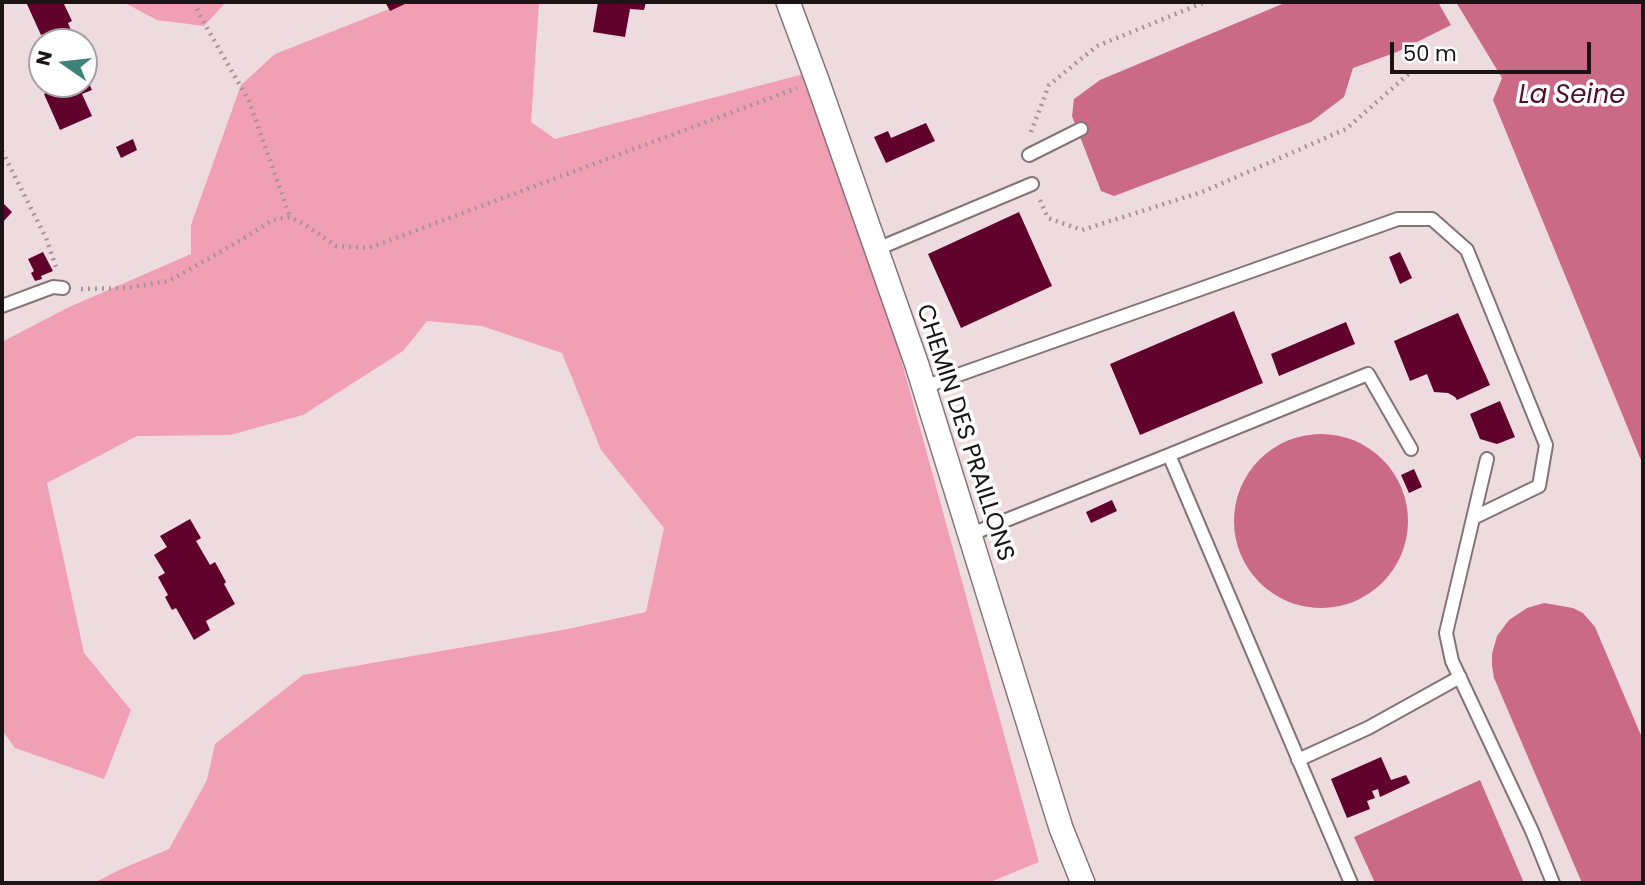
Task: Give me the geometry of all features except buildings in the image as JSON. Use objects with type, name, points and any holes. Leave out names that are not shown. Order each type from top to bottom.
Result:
[{"type":"street","name":"CHEMIN DES PRAILLONS","points":[[788,2],[924,387],[1061,828],[1083,883]]},
{"type":"lane","points":[[1028,155],[1081,129]]},
{"type":"lane","points":[[877,249],[1032,184]]},
{"type":"lane","points":[[924,387],[1398,219],[1432,219],[1467,250],[1546,444],[1538,486],[1473,518]]},
{"type":"lane","points":[[2,306],[53,287],[63,288]]},
{"type":"lane","points":[[969,535],[1368,374],[1411,449]]},
{"type":"lane","points":[[1168,455],[1351,883]]},
{"type":"lane","points":[[1487,459],[1446,633],[1452,661],[1532,831],[1553,883]]},
{"type":"lane","points":[[1298,760],[1368,727],[1460,677]]},
{"type":"path","points":[[195,2],[199,14],[249,101],[290,217]]},
{"type":"path","points":[[1028,155],[1031,130],[1049,85],[1097,46],[1205,2]]},
{"type":"path","points":[[1032,184],[1048,218],[1082,230],[1202,192],[1346,129],[1412,71]]},
{"type":"path","points":[[2,151],[46,238],[63,288],[127,288],[169,281],[273,220],[290,217],[336,246],[369,248],[817,80]]},
{"type":"shaded area","points":[[123,2],[226,2],[204,26],[157,20]]},
{"type":"shaded area","points":[[407,2],[539,2],[531,122],[555,139],[804,74],[890,319],[1039,862],[988,883],[94,883],[169,849],[207,780],[215,744],[303,675],[568,629],[646,612],[664,528],[601,450],[562,353],[482,326],[427,321],[403,351],[303,415],[230,435],[137,436],[47,483],[84,653],[131,710],[104,779],[15,748],[2,730],[2,342],[67,308],[191,254],[191,225],[241,85],[275,54]]},
{"type":"water","points":[[1287,2],[1438,2],[1451,25],[1397,52],[1353,68],[1344,97],[1311,122],[1114,196],[1101,191],[1072,116],[1074,99],[1100,80]]},
{"type":"water","name":"La Seine","points":[[1456,2],[1643,2],[1643,465],[1493,100],[1502,78]]},
{"type":"water","points":[[1321,434],[1354,440],[1383,459],[1402,488],[1408,521],[1402,554],[1383,583],[1354,602],[1321,608],[1288,602],[1259,583],[1240,554],[1234,521],[1240,488],[1259,459],[1288,440]]},
{"type":"water","points":[[1544,603],[1573,608],[1583,613],[1595,627],[1643,740],[1643,883],[1582,883],[1494,678],[1492,654],[1497,636],[1509,620],[1527,608]]},
{"type":"water","points":[[1480,780],[1524,883],[1375,883],[1354,837]]}]
